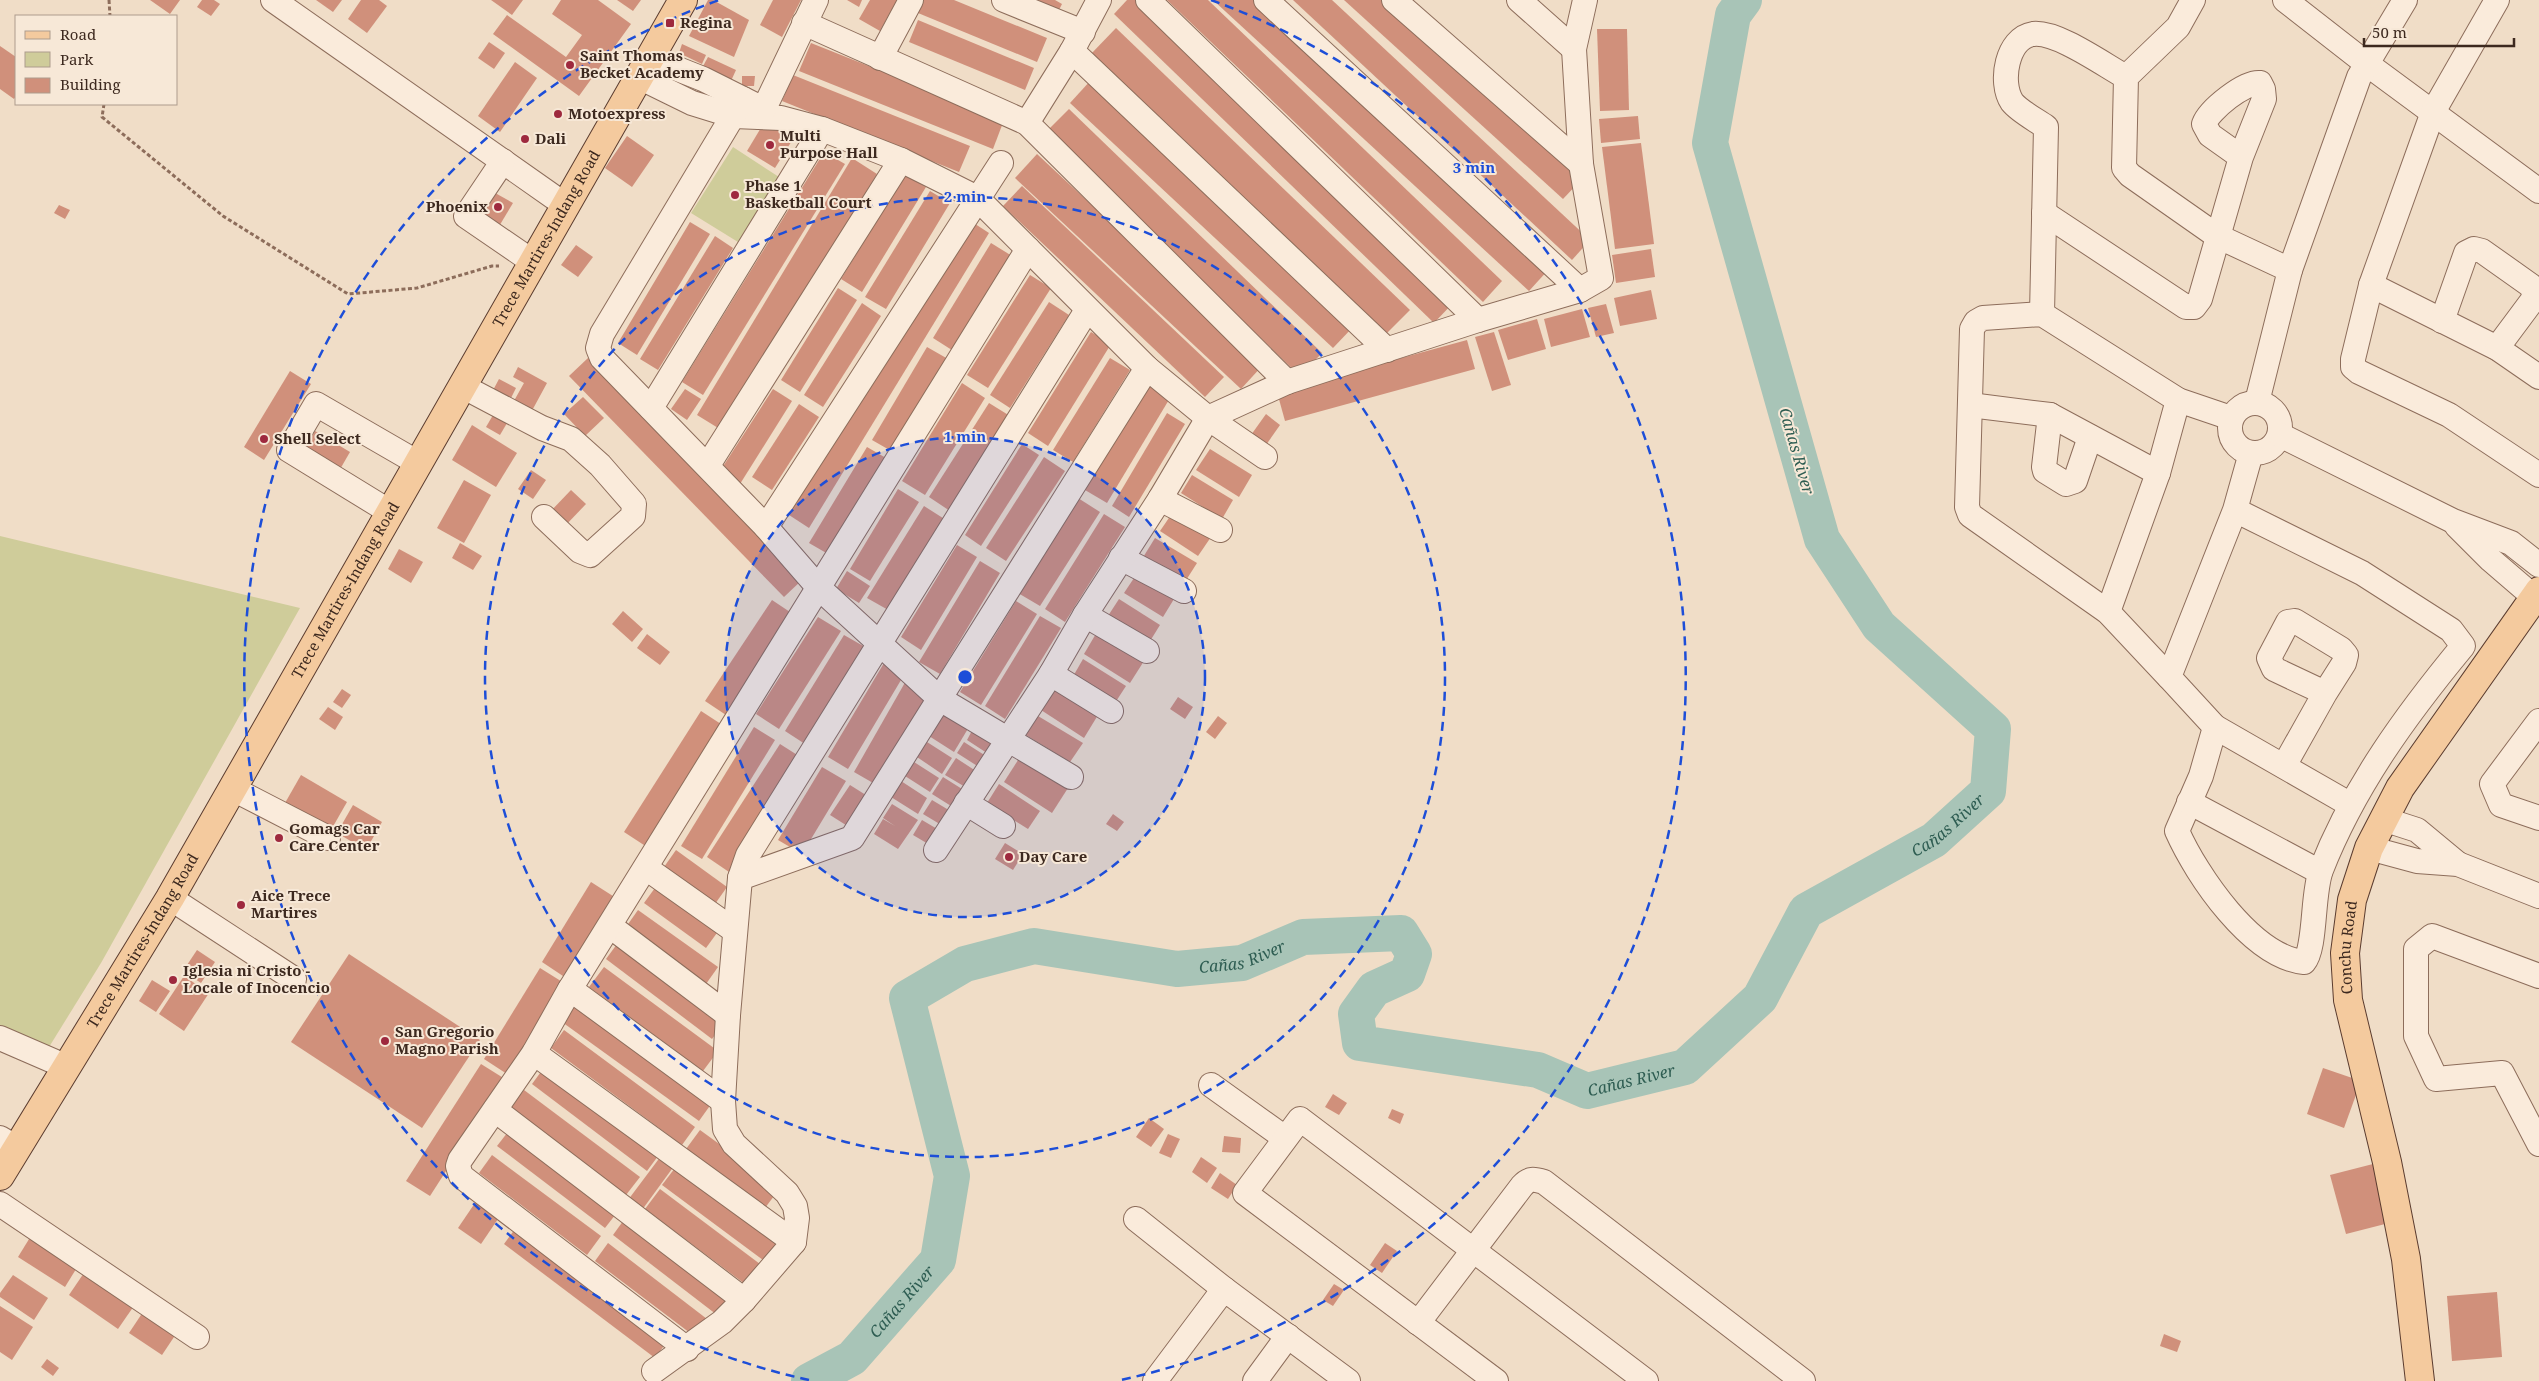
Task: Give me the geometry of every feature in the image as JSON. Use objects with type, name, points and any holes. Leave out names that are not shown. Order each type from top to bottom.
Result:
[{"type":"main road","name":"Trece Martires-Indang Road","points":[[0,1176],[8,1143],[67,1067],[170,898],[683,0]]},
{"type":"main road","name":"Conchu Road","points":[[2420,1381],[2406,1259],[2387,1162],[2348,1000],[2345,954],[2352,900],[2369,848],[2400,788],[2537,596]]},
{"type":"street","points":[[273,0],[565,205]]},
{"type":"street","points":[[816,0],[756,112],[602,334],[598,348],[602,358],[766,526],[818,587],[878,643],[940,699],[1071,777]]},
{"type":"street","points":[[880,58],[911,0]]},
{"type":"street","points":[[1004,0],[1077,42],[1387,350]]},
{"type":"street","points":[[1027,123],[1077,42],[1099,0]]},
{"type":"street","points":[[1148,0],[1478,320]]},
{"type":"street","points":[[1266,0],[1580,290]]},
{"type":"street","points":[[1394,0],[1581,164]]},
{"type":"street","points":[[1519,0],[1574,49]]},
{"type":"street","points":[[936,850],[1051,674],[1085,615],[1160,499],[1208,418],[1287,382],[1478,320],[1580,290],[1601,278],[1581,164],[1574,49],[1585,0]]},
{"type":"street","points":[[2193,0],[2178,27],[2126,77],[2124,168],[2130,175],[2217,236],[2290,270]]},
{"type":"street","points":[[2257,402],[2290,270],[2359,77],[2406,0]]},
{"type":"street","points":[[2497,0],[2433,112],[2371,285],[2353,359],[2353,367],[2359,372],[2449,415],[2539,475]]},
{"type":"street","points":[[2296,4],[2367,64],[2539,191]]},
{"type":"street","points":[[804,23],[1027,123],[1287,382]]},
{"type":"street","points":[[2042,314],[2046,127],[2012,102],[2007,85],[2007,63],[2014,45],[2032,34],[2052,36],[2126,77]]},
{"type":"street","points":[[644,67],[692,103],[756,112],[822,129],[901,160],[977,198],[1147,368],[1208,418],[1265,457]]},
{"type":"street","points":[[651,408],[822,129]]},
{"type":"street","points":[[2044,213],[2186,307],[2194,307],[2200,299],[2240,157]]},
{"type":"street","points":[[708,465],[901,160]]},
{"type":"street","points":[[503,161],[466,216],[531,266]]},
{"type":"street","points":[[766,526],[1000,163]]},
{"type":"street","points":[[686,1349],[461,1176],[458,1166],[460,1160],[534,1053],[570,989],[1028,249]]},
{"type":"street","points":[[2442,321],[2466,253],[2474,249],[2482,251],[2530,286],[2535,292],[2532,301],[2497,348]]},
{"type":"street","points":[[2371,285],[2497,348],[2539,377]]},
{"type":"street","points":[[654,1371],[722,1322],[744,1300],[794,1242],[797,1218],[795,1206],[787,1193],[727,1136],[723,1101],[728,1015],[740,878],[748,855],[878,643],[1087,310]]},
{"type":"street","points":[[2232,418],[2178,400],[2042,314],[1983,318],[1976,322],[1972,329],[1967,507],[1970,515],[2108,612],[2215,727],[2351,805]]},
{"type":"street","points":[[740,878],[852,838],[1147,368]]},
{"type":"street","points":[[462,386],[542,428],[571,438],[600,466],[634,504],[635,509],[633,516],[590,556],[580,551],[544,516]]},
{"type":"street","points":[[2108,612],[2158,473],[2178,400]]},
{"type":"street","points":[[2257,402],[2265,404],[2278,417],[2280,435],[2276,444],[2269,450],[2251,453],[2235,444],[2230,427],[2232,418],[2242,406],[2257,402]]},
{"type":"street","points":[[390,512],[289,450],[316,404],[418,463]]},
{"type":"street","points":[[1970,405],[2050,415],[2158,473]]},
{"type":"street","points":[[2050,415],[2044,467],[2046,471],[2066,484],[2074,481],[2090,437]]},
{"type":"street","points":[[2280,435],[2452,521],[2511,543],[2539,566]]},
{"type":"street","points":[[2169,677],[2235,510],[2251,453]]},
{"type":"street","points":[[1160,499],[1220,530]]},
{"type":"street","points":[[2215,727],[2201,776],[2177,831],[2216,896],[2235,920],[2257,941],[2295,961],[2304,962],[2310,955],[2313,910],[2320,872],[2351,805],[2396,732],[2463,646],[2450,630],[2362,573],[2235,510]]},
{"type":"street","points":[[2452,521],[2491,560],[2537,596]]},
{"type":"street","points":[[1121,558],[1184,591]]},
{"type":"street","points":[[1085,615],[1147,651]]},
{"type":"street","points":[[1051,674],[1111,712]]},
{"type":"street","points":[[2284,766],[2325,693]]},
{"type":"street","points":[[2539,721],[2492,784],[2501,805],[2539,818]]},
{"type":"street","points":[[233,789],[328,838]]},
{"type":"street","points":[[966,802],[1003,826]]},
{"type":"street","points":[[2189,802],[2320,872]]},
{"type":"street","points":[[2383,819],[2417,830],[2458,864]]},
{"type":"street","points":[[2369,848],[2417,860],[2458,864],[2539,896]]},
{"type":"street","points":[[646,868],[735,931]]},
{"type":"street","points":[[170,898],[294,979]]},
{"type":"street","points":[[610,926],[728,1015]]},
{"type":"street","points":[[2539,976],[2432,936],[2416,949],[2416,1036],[2436,1080],[2502,1073],[2539,1144]]},
{"type":"street","points":[[570,989],[723,1101]]},
{"type":"street","points":[[0,1038],[67,1067]]},
{"type":"street","points":[[534,1053],[794,1242]]},
{"type":"street","points":[[1211,1086],[1285,1138]]},
{"type":"street","points":[[495,1110],[744,1300]]},
{"type":"street","points":[[1496,1381],[1245,1193],[1300,1120],[1646,1381]]},
{"type":"street","points":[[1418,1323],[1527,1180],[1534,1179],[1544,1182],[1803,1381]]},
{"type":"street","points":[[0,1204],[197,1337]]},
{"type":"street","points":[[1136,1219],[1224,1289],[1348,1381]]},
{"type":"street","points":[[1156,1381],[1224,1289]]},
{"type":"street","points":[[1254,1381],[1288,1336]]},
{"type":"path","points":[[108,0],[110,15]]},
{"type":"path","points":[[104,105],[102,117],[223,216],[348,294],[417,288],[492,266],[531,266]]},
{"type":"green space","name":"Phase 1 Basketball Court","points":[[733,147],[779,177],[738,242],[691,213]]},
{"type":"green space","points":[[0,536],[300,608],[101,963],[41,1060],[0,1043]]},
{"type":"building","points":[[150,0],[180,0],[170,14]]},
{"type":"building","points":[[202,0],[214,0],[220,4],[211,16],[197,7]]},
{"type":"building","points":[[316,0],[342,0],[333,12]]},
{"type":"building","points":[[361,0],[379,0],[387,6],[367,33],[348,19]]},
{"type":"building","points":[[491,0],[523,0],[512,15]]},
{"type":"building","points":[[561,0],[598,0],[631,24],[579,96],[493,34],[507,15],[566,57],[582,35],[552,14]]},
{"type":"building","points":[[617,0],[641,0],[633,11]]},
{"type":"building","points":[[708,0],[713,0],[749,20],[734,57],[689,36]]},
{"type":"building","points":[[773,0],[801,0],[782,37],[760,25]]},
{"type":"building","points":[[847,0],[862,0],[859,7]]},
{"type":"building","points":[[870,0],[897,0],[880,31],[859,19]]},
{"type":"building","points":[[924,0],[954,0],[1047,38],[1037,62],[918,13]]},
{"type":"building","points":[[1038,0],[1055,0],[1062,4],[1058,12]]},
{"type":"building","points":[[1127,0],[1142,0],[1454,302],[1434,323],[1114,14]]},
{"type":"building","points":[[1167,0],[1208,0],[1502,281],[1483,302]]},
{"type":"building","points":[[1213,0],[1257,0],[1549,269],[1529,291]]},
{"type":"building","points":[[1293,0],[1332,0],[1590,240],[1572,260]]},
{"type":"building","points":[[1344,0],[1382,0],[1581,180],[1563,199]]},
{"type":"building","points":[[918,20],[1034,68],[1025,90],[909,42]]},
{"type":"building","points":[[1116,28],[1410,310],[1384,336],[1090,55]]},
{"type":"building","points":[[1597,29],[1627,29],[1629,110],[1600,111]]},
{"type":"building","points":[[489,42],[505,53],[494,69],[478,58]]},
{"type":"building","points":[[811,43],[1004,120],[993,149],[799,71]]},
{"type":"building","points":[[682,44],[706,55],[702,64],[679,53]]},
{"type":"building","points":[[0,46],[15,56],[15,98],[14,99],[0,89]]},
{"type":"building","points":[[708,57],[736,70],[731,81],[702,68]]},
{"type":"building","points":[[515,62],[537,78],[500,132],[478,116]]},
{"type":"building","points":[[793,75],[970,146],[959,172],[782,101]]},
{"type":"building","points":[[742,76],[755,76],[754,86],[742,86]]},
{"type":"building","points":[[1091,80],[1354,326],[1333,348],[1070,103]]},
{"type":"building","points":[[1069,109],[1322,353],[1300,376],[1046,132]]},
{"type":"building","points":[[1638,116],[1640,139],[1601,143],[1599,119]]},
{"type":"building","name":"Multi Purpose Hall","points":[[765,121],[793,139],[775,168],[747,151]]},
{"type":"building","points":[[627,136],[654,155],[632,187],[605,168]]},
{"type":"building","points":[[1641,143],[1654,244],[1615,249],[1602,147]]},
{"type":"building","points":[[824,152],[845,164],[703,395],[682,382]]},
{"type":"building","points":[[1037,154],[1263,365],[1241,389],[1015,178]]},
{"type":"building","points":[[852,158],[877,174],[723,431],[697,415]]},
{"type":"building","points":[[905,175],[926,187],[862,292],[841,279]]},
{"type":"building","points":[[1022,186],[1224,377],[1205,397],[1003,206]]},
{"type":"building","points":[[488,189],[513,203],[498,228],[474,215]]},
{"type":"building","points":[[930,191],[950,203],[886,309],[865,297]]},
{"type":"building","points":[[59,205],[70,210],[65,219],[54,213]]},
{"type":"building","points":[[969,220],[989,233],[809,528],[789,515]]},
{"type":"building","points":[[690,222],[710,234],[637,355],[618,343]]},
{"type":"building","points":[[715,236],[733,248],[658,370],[640,359]]},
{"type":"building","points":[[991,243],[1012,256],[955,352],[933,338]]},
{"type":"building","points":[[576,245],[593,257],[578,277],[561,265]]},
{"type":"building","points":[[1651,249],[1655,277],[1616,283],[1612,255]]},
{"type":"building","points":[[1030,275],[1051,288],[988,388],[967,375]]},
{"type":"building","points":[[838,288],[857,300],[800,392],[781,380]]},
{"type":"building","points":[[1651,290],[1657,319],[1620,326],[1614,298]]},
{"type":"building","points":[[1049,302],[1069,315],[1010,408],[990,395]]},
{"type":"building","points":[[862,303],[881,316],[823,407],[804,395]]},
{"type":"building","points":[[1606,304],[1614,333],[1596,337],[1588,308]]},
{"type":"building","points":[[1582,309],[1590,337],[1551,347],[1544,319]]},
{"type":"building","points":[[1537,319],[1546,349],[1508,360],[1498,330]]},
{"type":"building","points":[[1091,332],[1111,344],[1048,446],[1028,433]]},
{"type":"building","points":[[1494,332],[1511,385],[1492,391],[1475,337]]},
{"type":"building","points":[[1467,340],[1475,369],[1285,421],[1277,392]]},
{"type":"building","points":[[927,347],[948,359],[893,452],[872,440]]},
{"type":"building","points":[[588,358],[803,579],[784,597],[569,376]]},
{"type":"building","points":[[1110,358],[1130,370],[1073,462],[1053,450]]},
{"type":"building","points":[[518,367],[547,383],[528,418],[510,408],[524,383],[513,377]]},
{"type":"building","points":[[290,371],[311,384],[264,460],[244,447]]},
{"type":"building","points":[[499,379],[516,388],[509,402],[491,394]]},
{"type":"building","points":[[962,383],[985,398],[925,495],[902,481]]},
{"type":"building","points":[[1148,385],[1170,398],[1107,503],[1085,490]]},
{"type":"building","points":[[685,389],[701,399],[687,420],[671,409]]},
{"type":"building","points":[[773,389],[792,401],[740,484],[720,471]]},
{"type":"building","points":[[583,397],[604,418],[585,436],[564,414]]},
{"type":"building","points":[[989,403],[1010,416],[950,511],[929,497]]},
{"type":"building","points":[[799,404],[819,417],[772,490],[752,477]]},
{"type":"building","points":[[496,410],[510,418],[500,435],[486,427]]},
{"type":"building","points":[[1167,413],[1185,424],[1129,517],[1112,506]]},
{"type":"building","points":[[1266,414],[1280,425],[1266,445],[1251,435]]},
{"type":"building","points":[[472,425],[517,453],[496,487],[452,460]]},
{"type":"building","points":[[315,431],[350,452],[339,471],[304,451]]},
{"type":"building","points":[[1022,444],[1039,455],[981,546],[965,535]]},
{"type":"building","points":[[867,447],[886,458],[828,554],[809,543]]},
{"type":"building","points":[[1210,449],[1252,475],[1239,497],[1196,470]]},
{"type":"building","points":[[1044,457],[1065,471],[1006,561],[986,548]]},
{"type":"building","points":[[531,470],[546,480],[533,499],[518,489]]},
{"type":"building","points":[[1192,475],[1233,500],[1222,519],[1181,493]]},
{"type":"building","points":[[464,480],[491,495],[464,543],[437,528]]},
{"type":"building","points":[[898,489],[919,502],[870,581],[850,569]]},
{"type":"building","points":[[571,490],[586,504],[564,527],[549,513]]},
{"type":"building","points":[[1078,498],[1100,512],[1040,606],[1018,593]]},
{"type":"building","points":[[924,506],[946,520],[890,611],[867,598]]},
{"type":"building","points":[[1173,512],[1211,537],[1198,556],[1160,531]]},
{"type":"building","points":[[1104,514],[1125,527],[1065,622],[1045,609]]},
{"type":"building","points":[[1155,538],[1197,563],[1183,585],[1142,559]]},
{"type":"building","points":[[460,543],[482,556],[473,570],[452,558]]},
{"type":"building","points":[[957,545],[977,557],[921,650],[901,637]]},
{"type":"building","points":[[399,549],[423,562],[411,583],[388,569]]},
{"type":"building","points":[[980,561],[1000,573],[940,674],[919,662]]},
{"type":"building","points":[[847,571],[870,586],[859,603],[836,589]]},
{"type":"building","points":[[1136,575],[1174,599],[1163,617],[1124,593]]},
{"type":"building","points":[[1119,599],[1160,625],[1147,646],[1106,619]]},
{"type":"building","points":[[772,600],[796,616],[729,717],[705,701]]},
{"type":"building","points":[[1016,601],[1037,614],[981,705],[960,692]]},
{"type":"building","points":[[623,611],[643,629],[632,642],[612,624]]},
{"type":"building","points":[[1040,616],[1061,628],[1005,719],[985,706]]},
{"type":"building","points":[[818,617],[841,631],[779,729],[756,714]]},
{"type":"building","points":[[1097,632],[1144,661],[1130,683],[1084,654]]},
{"type":"building","points":[[647,634],[670,652],[660,665],[637,648]]},
{"type":"building","points":[[844,635],[865,647],[805,744],[785,731]]},
{"type":"building","points":[[1083,659],[1126,686],[1113,706],[1071,680]]},
{"type":"building","points":[[884,663],[904,675],[848,769],[828,757]]},
{"type":"building","points":[[907,679],[933,694],[880,787],[854,772]]},
{"type":"building","points":[[1055,687],[1098,715],[1084,738],[1041,710]]},
{"type":"building","points":[[342,689],[351,695],[342,708],[333,702]]},
{"type":"building","points":[[1178,697],[1193,707],[1185,719],[1170,709]]},
{"type":"building","points":[[328,707],[343,717],[335,730],[319,719]]},
{"type":"building","points":[[701,711],[724,726],[647,847],[624,832]]},
{"type":"building","points":[[944,711],[969,727],[954,752],[929,736]]},
{"type":"building","points":[[1038,716],[1083,743],[1070,762],[1026,735]]},
{"type":"building","points":[[1218,716],[1227,723],[1215,739],[1206,732]]},
{"type":"building","points":[[754,727],[775,740],[702,859],[681,846]]},
{"type":"building","points":[[974,727],[1001,744],[993,757],[967,740]]},
{"type":"building","points":[[927,742],[952,758],[942,774],[917,757]]},
{"type":"building","points":[[964,742],[989,758],[982,769],[957,753]]},
{"type":"building","points":[[780,744],[802,758],[729,872],[707,857]]},
{"type":"building","points":[[1020,757],[1068,788],[1052,813],[1004,782]]},
{"type":"building","points":[[956,758],[982,775],[972,791],[945,775]]},
{"type":"building","points":[[914,762],[939,778],[930,792],[905,776]]},
{"type":"building","points":[[822,767],[846,781],[802,854],[778,840]]},
{"type":"building","points":[[301,775],[347,802],[331,830],[285,803]]},
{"type":"building","points":[[943,777],[970,794],[959,811],[932,794]]},
{"type":"building","points":[[901,781],[927,798],[918,814],[891,797]]},
{"type":"building","points":[[999,784],[1040,811],[1028,829],[987,803]]},
{"type":"building","points":[[850,785],[869,797],[849,827],[830,815]]},
{"type":"building","points":[[932,800],[957,815],[948,829],[923,814]]},
{"type":"building","points":[[892,804],[918,820],[898,849],[874,834],[883,819],[895,826],[883,818]]},
{"type":"building","points":[[353,805],[382,822],[366,850],[337,833]]},
{"type":"building","points":[[1113,814],[1124,822],[1117,831],[1106,824]]},
{"type":"building","points":[[922,820],[944,833],[935,848],[913,835]]},
{"type":"building","name":"Day Care","points":[[1005,843],[1023,854],[1013,870],[995,859]]},
{"type":"building","points":[[676,850],[727,887],[715,904],[664,867]]},
{"type":"building","points":[[660,881],[722,926],[706,948],[644,903]]},
{"type":"building","points":[[591,882],[616,898],[566,978],[542,962]]},
{"type":"building","points":[[638,910],[718,967],[706,984],[626,927]]},
{"type":"building","points":[[620,940],[726,1020],[712,1039],[606,959]]},
{"type":"building","points":[[197,950],[215,962],[201,983],[183,971]]},
{"type":"building","name":"San Gregorio Magno Parish","points":[[349,954],[480,1040],[422,1128],[291,1042]]},
{"type":"building","points":[[604,967],[718,1051],[703,1071],[589,987]]},
{"type":"building","points":[[540,968],[564,983],[507,1074],[484,1059]]},
{"type":"building","points":[[184,976],[209,993],[184,1031],[159,1014]]},
{"type":"building","points":[[152,980],[170,991],[156,1012],[139,1001]]},
{"type":"building","points":[[577,1001],[714,1100],[699,1121],[562,1022]]},
{"type":"building","points":[[564,1030],[695,1127],[682,1145],[551,1048]]},
{"type":"building","points":[[481,1064],[505,1079],[430,1196],[406,1181]]},
{"type":"building","points":[[546,1065],[661,1152],[647,1171],[532,1084]]},
{"type":"building","points":[[2323,1068],[2361,1081],[2344,1128],[2307,1114]]},
{"type":"building","points":[[524,1090],[640,1177],[626,1195],[511,1107]]},
{"type":"building","points":[[1333,1094],[1347,1103],[1339,1115],[1325,1107]]},
{"type":"building","points":[[1392,1109],[1404,1114],[1400,1124],[1388,1118]]},
{"type":"building","points":[[1149,1118],[1164,1129],[1151,1147],[1136,1137]]},
{"type":"building","points":[[511,1128],[619,1210],[605,1228],[497,1146]]},
{"type":"building","points":[[700,1130],[780,1188],[765,1208],[686,1149]]},
{"type":"building","points":[[1168,1134],[1180,1139],[1171,1158],[1159,1153]]},
{"type":"building","points":[[1224,1136],[1241,1138],[1240,1153],[1222,1152]]},
{"type":"building","points":[[664,1152],[677,1162],[642,1210],[628,1200]]},
{"type":"building","points":[[492,1155],[601,1236],[587,1255],[479,1173]]},
{"type":"building","points":[[1201,1157],[1217,1168],[1207,1183],[1192,1172]]},
{"type":"building","points":[[678,1164],[783,1242],[767,1263],[662,1185]]},
{"type":"building","points":[[2373,1164],[2389,1223],[2346,1234],[2330,1175]]},
{"type":"building","points":[[1220,1173],[1237,1185],[1228,1199],[1211,1188]]},
{"type":"building","points":[[660,1189],[764,1267],[749,1287],[645,1209]]},
{"type":"building","points":[[477,1200],[500,1216],[481,1244],[458,1228]]},
{"type":"building","points":[[626,1217],[734,1300],[721,1318],[613,1235]]},
{"type":"building","points":[[518,1225],[669,1339],[655,1358],[504,1244]]},
{"type":"building","points":[[34,1231],[81,1261],[65,1287],[18,1257]]},
{"type":"building","points":[[608,1243],[707,1319],[694,1336],[595,1261]]},
{"type":"building","points":[[1385,1243],[1397,1251],[1382,1273],[1370,1265]]},
{"type":"building","points":[[88,1267],[138,1300],[118,1329],[69,1295]]},
{"type":"building","points":[[13,1275],[48,1298],[34,1320],[0,1297],[0,1293]]},
{"type":"building","points":[[1334,1284],[1344,1290],[1333,1306],[1323,1300]]},
{"type":"building","points":[[2497,1292],[2502,1357],[2452,1361],[2447,1296]]},
{"type":"building","points":[[0,1306],[33,1327],[12,1360],[0,1352]]},
{"type":"building","points":[[145,1309],[178,1331],[162,1355],[129,1333]]},
{"type":"building","points":[[2164,1334],[2181,1341],[2177,1352],[2160,1346]]},
{"type":"building","points":[[47,1359],[59,1368],[53,1376],[41,1367]]},
{"type":"waterway","name":"Cañas River","points":[[809,1381],[852,1358],[938,1260],[952,1176],[907,998],[965,964],[1034,946],[1177,969],[1242,963],[1303,937],[1401,933],[1414,954],[1407,974],[1374,989],[1356,1014],[1360,1043],[1538,1070],[1587,1091],[1685,1067],[1760,998],[1806,911],[1934,840],[1988,791],[1993,729],[1879,626],[1822,539],[1710,143],[1733,15],[1744,0]]},
{"type":"place","name":"Regina","points":[[670,23]]},
{"type":"place","name":"Saint Thomas Becket Academy","points":[[570,65]]},
{"type":"place","name":"Motoexpress","points":[[558,114]]},
{"type":"place","name":"Dali","points":[[525,139]]},
{"type":"place","name":"Multi Purpose Hall","points":[[770,145]]},
{"type":"place","name":"Phase 1 Basketball Court","points":[[735,195]]},
{"type":"place","name":"Phoenix","points":[[498,207]]},
{"type":"place","name":"Shell Select","points":[[264,439]]},
{"type":"place","name":"Gomags Car Care Center","points":[[279,838]]},
{"type":"place","name":"Day Care","points":[[1009,857]]},
{"type":"place","name":"Aice Trece Martires","points":[[241,905]]},
{"type":"place","name":"Iglesia ni Cristo - Locale of Inocencio","points":[[173,980]]},
{"type":"place","name":"San Gregorio Magno Parish","points":[[385,1041]]}]
